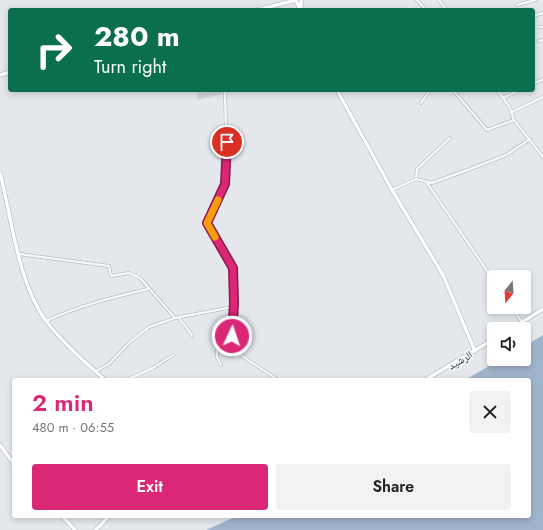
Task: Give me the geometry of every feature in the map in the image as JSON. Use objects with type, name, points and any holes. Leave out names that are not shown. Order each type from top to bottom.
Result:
[{"type":"main road","points":[[265,8],[296,0]]},
{"type":"main road","points":[[338,92],[392,190],[443,275],[475,351]]},
{"type":"main road","points":[[0,173],[19,254],[30,290],[46,321],[66,344],[103,378]]},
{"type":"main road","points":[[522,322],[543,309]]},
{"type":"main road","name":"الرشيد","points":[[428,378],[487,343]]},
{"type":"main road","points":[[0,445],[12,461]]},
{"type":"main road","points":[[64,518],[75,530]]},
{"type":"main road","points":[[96,530],[107,518]]},
{"type":"street","points":[[417,0],[424,8]]},
{"type":"street","points":[[517,5],[535,0]]},
{"type":"street","points":[[539,41],[543,40]]},
{"type":"street","points":[[225,92],[227,177],[207,223],[233,268],[232,342],[238,353],[275,378]]},
{"type":"street","points":[[421,103],[429,92]]},
{"type":"street","points":[[455,92],[487,130],[514,120]]},
{"type":"street","points":[[498,92],[512,112],[514,120],[543,157]]},
{"type":"street","points":[[503,98],[516,92]]},
{"type":"street","points":[[512,112],[543,97]]},
{"type":"street","points":[[416,179],[418,169],[450,138]]},
{"type":"street","points":[[427,183],[506,155],[530,139]]},
{"type":"street","points":[[392,190],[416,179],[427,183],[487,271]]},
{"type":"street","points":[[19,254],[110,266],[111,276],[133,274],[140,278],[148,289],[175,318]]},
{"type":"street","points":[[46,321],[92,304],[148,289]]},
{"type":"street","points":[[96,371],[109,364],[136,337],[149,327],[175,318],[233,307]]},
{"type":"street","points":[[516,314],[522,322]]},
{"type":"street","points":[[179,318],[192,335]]},
{"type":"street","points":[[221,365],[217,357],[218,350],[232,342]]},
{"type":"street","points":[[130,378],[153,368],[173,355]]},
{"type":"shaded area","points":[[198,92],[222,92],[222,94],[197,100]]},
{"type":"water","points":[[543,335],[543,530],[206,530],[233,518],[531,518],[531,378],[468,378],[489,366],[531,366],[531,343]]},
{"type":"slow traffic","points":[[215,237],[207,223],[218,200]]},
{"type":"route","points":[[227,142],[227,177],[207,223],[233,268],[232,288],[234,303],[232,336]]}]
